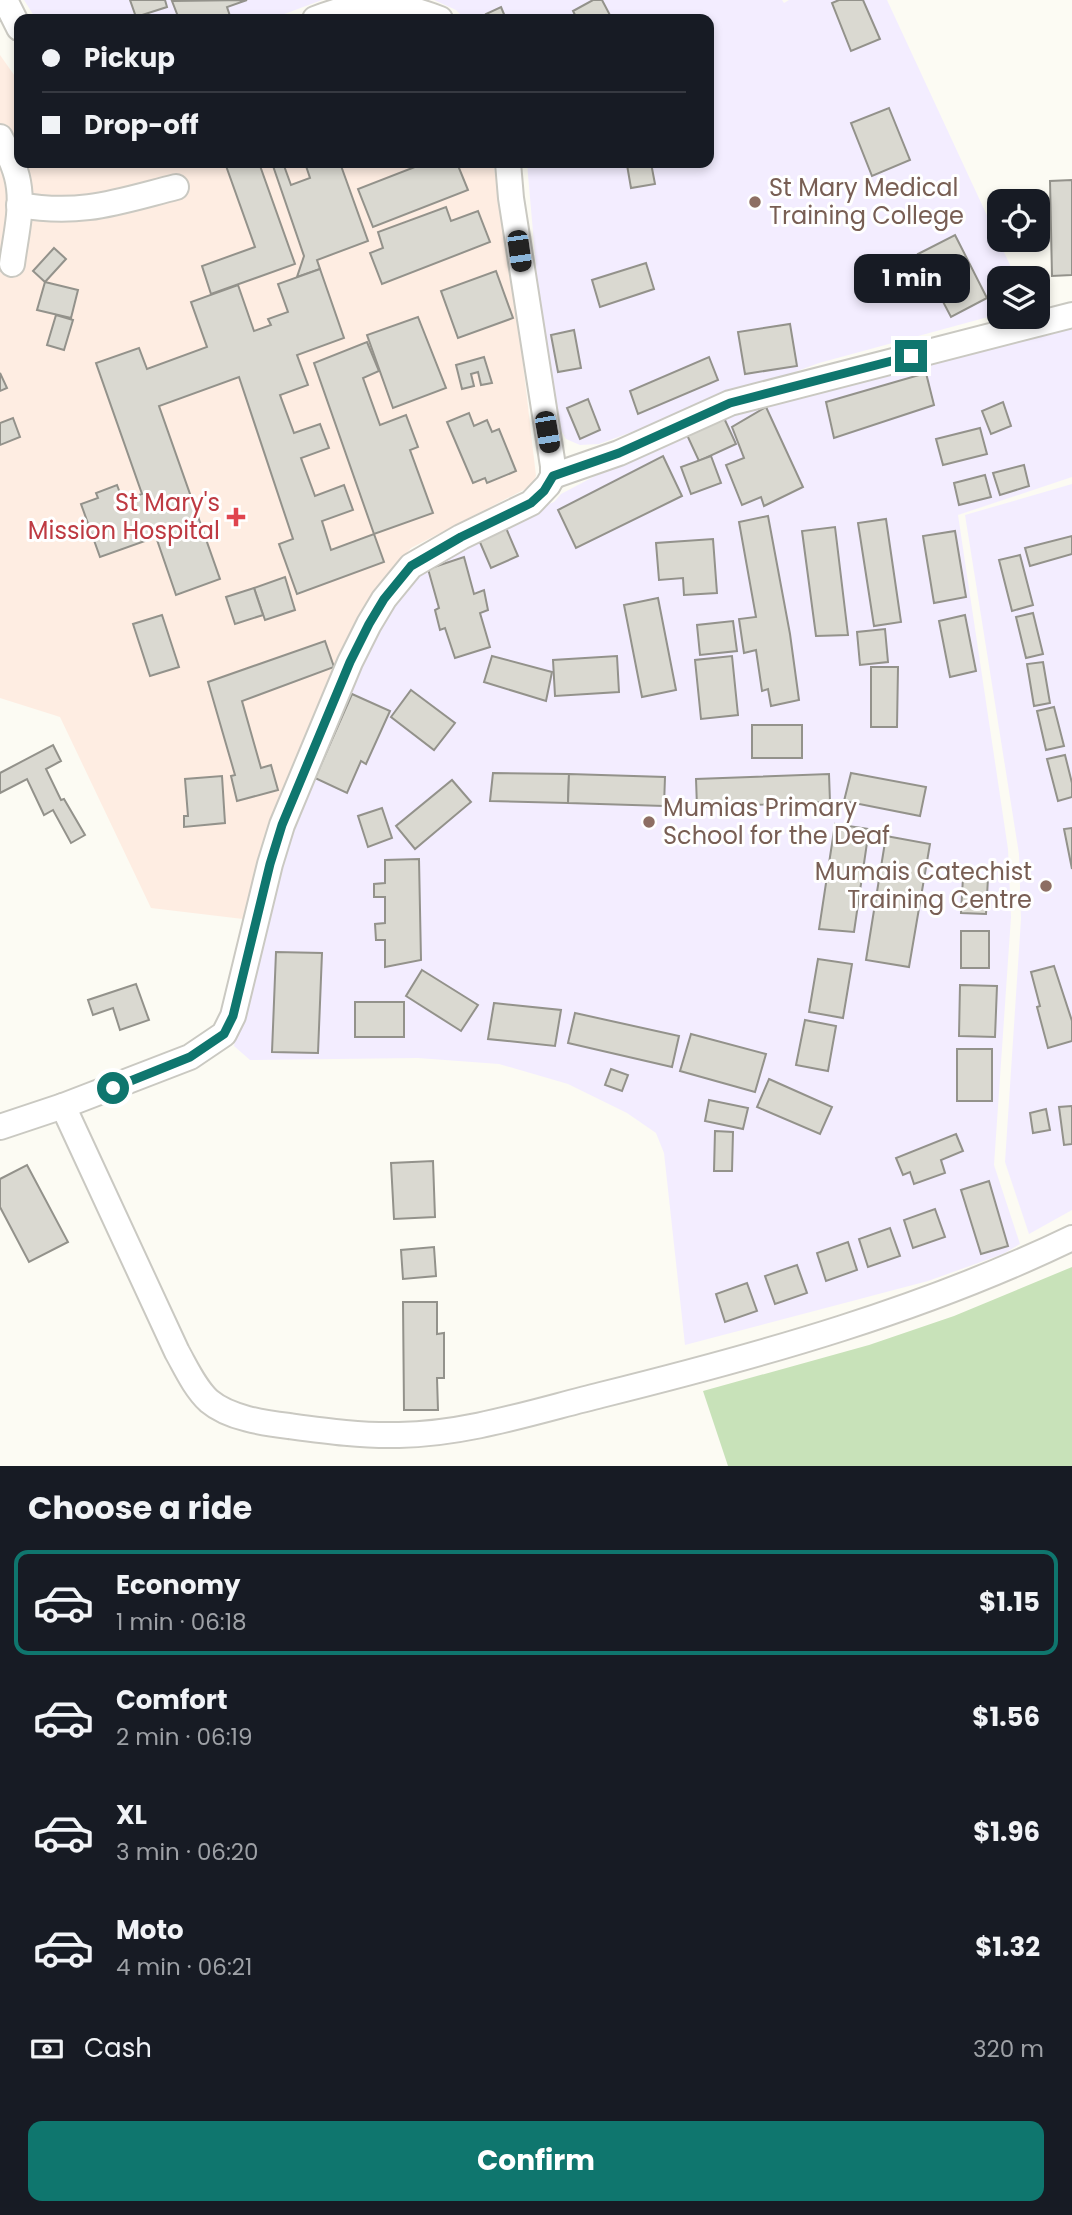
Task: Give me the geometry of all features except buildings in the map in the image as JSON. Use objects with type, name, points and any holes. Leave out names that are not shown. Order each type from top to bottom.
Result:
[{"type":"street","points":[[5,0],[14,18]]},
{"type":"street","points":[[328,14],[372,1],[400,4],[430,14]]},
{"type":"street","points":[[9,145],[14,166]]},
{"type":"street","points":[[12,264],[19,205],[19,188],[14,168]]},
{"type":"street","points":[[0,1126],[63,1106],[172,1065],[190,1057],[224,1034],[233,1016],[282,825],[350,662],[369,624],[384,599],[411,566],[461,537],[531,503],[544,491],[553,476],[508,168]]},
{"type":"street","points":[[19,205],[49,210],[85,209],[176,187]]},
{"type":"street","points":[[553,476],[619,453],[730,403],[1072,315]]},
{"type":"street","points":[[63,1106],[177,1352],[209,1401],[230,1412],[273,1424],[341,1433],[402,1435],[449,1430],[526,1414],[702,1370],[941,1294],[1033,1257],[1072,1238]]},
{"type":"shaded area","points":[[24,0],[322,0],[284,14],[33,14]]},
{"type":"shaded area","name":"St Mary Medical Training College","points":[[434,0],[782,0],[784,3],[789,0],[887,0],[987,216],[987,252],[1004,252],[1010,266],[987,266],[987,317],[819,363],[599,444],[580,445],[566,439],[555,420],[545,370],[527,168],[714,168],[714,14],[460,14]]},
{"type":"shaded area","name":"St Mary's Mission Hospital","points":[[0,55],[14,75],[14,168],[494,168],[513,277],[536,476],[531,486],[411,548],[373,592],[263,841],[243,919],[151,908],[60,717],[0,698]]},
{"type":"shaded area","name":"Mumias Primary School for the Deaf","points":[[1072,329],[1072,477],[958,515],[1008,849],[1011,917],[994,1165],[1020,1244],[1003,1254],[928,1281],[685,1345],[664,1153],[656,1133],[627,1113],[568,1084],[499,1064],[418,1058],[250,1060],[234,1046],[277,870],[347,683],[414,572],[501,524],[554,502],[561,494],[680,431],[766,401]]},
{"type":"shaded area","name":"Mumais Catechist Training Centre","points":[[1072,484],[1072,1210],[1029,1234],[1005,1162],[1021,919],[1019,854],[965,515]]},
{"type":"green space","points":[[1072,1267],[1072,1466],[728,1466],[703,1391],[869,1345],[954,1316]]},
{"type":"place","name":"St Mary Medical Training College","points":[[755,202]]},
{"type":"place","name":"St Mary's Mission Hospital","points":[[236,517]]},
{"type":"place","name":"Mumias Primary School for the Deaf","points":[[649,822]]},
{"type":"place","name":"Mumais Catechist Training Centre","points":[[1046,886]]},
{"type":"route","points":[[113,1088],[190,1057],[224,1034],[233,1016],[282,825],[350,662],[384,599],[411,566],[432,552],[531,503],[544,491],[553,476],[619,453],[710,410],[761,394],[911,356]]}]
